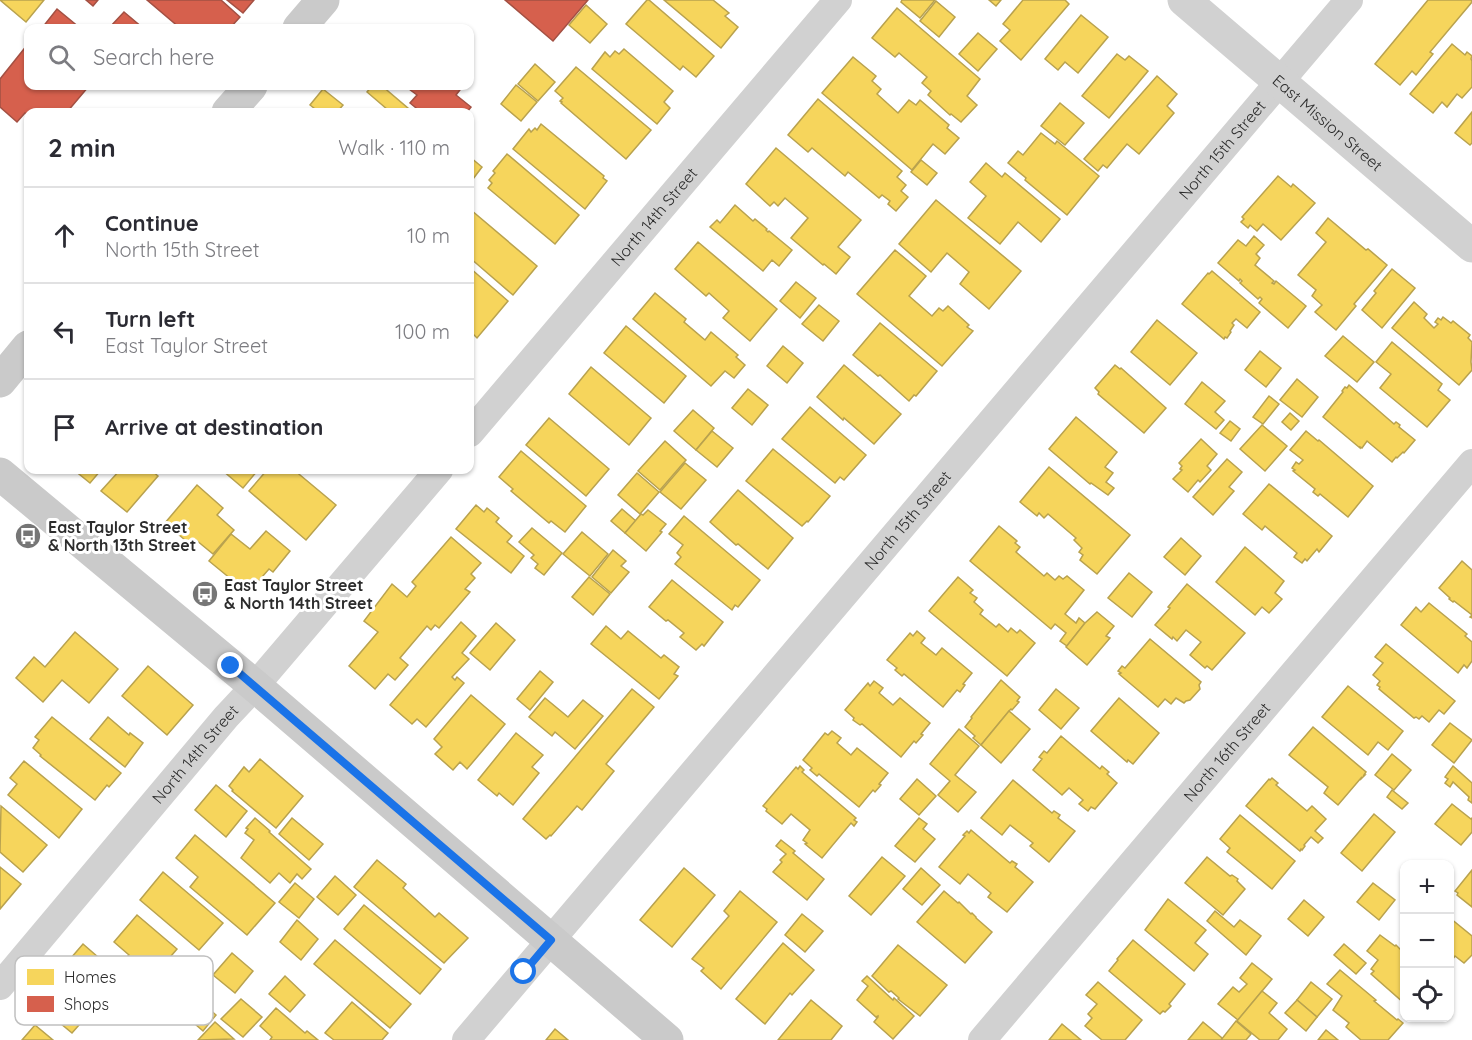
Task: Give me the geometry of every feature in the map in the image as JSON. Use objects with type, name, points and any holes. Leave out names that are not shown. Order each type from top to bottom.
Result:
[{"type":"main road","points":[[302,24],[323,0]]},
{"type":"main road","points":[[232,108],[247,90]]},
{"type":"main road","points":[[0,381],[24,352]]},
{"type":"main road","points":[[0,474],[255,686],[667,1040]]},
{"type":"street","name":"North 14th Street","points":[[474,428],[838,0]]},
{"type":"street","name":"East Mission Street","points":[[1184,0],[1472,246]]},
{"type":"street","name":"North 15th Street","points":[[466,1040],[1349,0]]},
{"type":"street","name":"North 16th Street","points":[[982,1040],[1472,463]]},
{"type":"street","name":"North 14th Street","points":[[25,956],[226,717],[436,474]]},
{"type":"street","name":"North 14th Street","points":[[0,986],[15,968]]},
{"type":"building: Homes","points":[[0,0],[44,0],[26,22]]},
{"type":"building: Homes","points":[[647,0],[714,56],[696,77],[683,66],[680,70],[626,24]]},
{"type":"building: Homes","points":[[664,0],[713,0],[729,13],[725,16],[738,27],[721,48]]},
{"type":"building: Homes","points":[[902,0],[935,0],[920,18],[901,2]]},
{"type":"building: Homes","points":[[989,0],[1001,0],[996,6]]},
{"type":"building: Homes","points":[[1023,0],[1065,0],[1069,4],[1021,60],[1000,41],[1010,30],[1003,24]]},
{"type":"building: Homes","points":[[1428,0],[1471,0],[1472,2],[1430,52],[1433,54],[1416,75],[1412,71],[1400,85],[1375,64]]},
{"type":"building: Homes","points":[[936,1],[955,17],[939,37],[920,21]]},
{"type":"building: Homes","points":[[586,5],[607,24],[590,43],[569,25]]},
{"type":"building: Homes","points":[[897,8],[980,79],[967,96],[977,105],[961,122],[928,95],[931,91],[922,83],[927,77],[899,53],[895,57],[872,38]]},
{"type":"building: Homes","points":[[1081,15],[1108,37],[1078,73],[1065,62],[1058,70],[1045,59]]},
{"type":"building: Homes","points":[[978,33],[997,49],[978,71],[959,54]]},
{"type":"building: Homes","points":[[1452,44],[1465,55],[1467,52],[1472,56],[1472,87],[1462,98],[1457,94],[1447,107],[1442,102],[1433,113],[1410,94]]},
{"type":"building: Homes","points":[[624,49],[673,91],[664,102],[670,108],[657,124],[592,69],[605,52],[610,57],[615,51],[619,54]]},
{"type":"building: Homes","points":[[1117,54],[1125,60],[1129,56],[1148,71],[1109,118],[1082,96]]},
{"type":"building: Homes","points":[[853,57],[876,76],[872,81],[881,89],[877,94],[898,113],[909,100],[916,105],[920,100],[949,125],[947,128],[959,138],[945,154],[933,144],[912,170],[822,93]]},
{"type":"building: Homes","points":[[535,64],[555,82],[538,101],[518,84]]},
{"type":"building: Homes","points":[[576,67],[651,130],[626,159],[561,103],[563,98],[555,91]]},
{"type":"building: Homes","points":[[1157,76],[1177,94],[1167,106],[1174,113],[1139,154],[1127,144],[1107,168],[1103,165],[1098,171],[1084,159]]},
{"type":"building: Homes","points":[[516,85],[537,102],[521,121],[501,104]]},
{"type":"building: Homes","points":[[324,90],[343,105],[340,108],[314,108],[310,105]]},
{"type":"building: Homes","points":[[369,90],[387,90],[408,108],[386,108],[367,92]]},
{"type":"building: Homes","points":[[818,99],[902,171],[897,177],[906,185],[901,191],[908,197],[896,211],[888,204],[890,201],[882,195],[879,198],[848,172],[845,176],[812,148],[808,152],[788,135]]},
{"type":"building: Homes","points":[[1060,103],[1084,123],[1065,145],[1041,126]]},
{"type":"building: Homes","points":[[1472,112],[1472,143],[1470,145],[1455,133]]},
{"type":"building: Homes","points":[[541,124],[604,176],[603,178],[607,181],[585,209],[513,149],[529,129],[531,132],[535,128],[537,130]]},
{"type":"building: Homes","points":[[1041,133],[1055,144],[1057,141],[1099,176],[1067,215],[1008,163],[1018,151],[1023,155]]},
{"type":"building: Homes","points":[[776,148],[861,220],[838,247],[850,257],[836,274],[791,238],[808,218],[785,198],[778,206],[774,202],[770,206],[746,184]]},
{"type":"building: Homes","points":[[507,154],[579,215],[555,244],[488,188],[492,183],[489,180],[495,173],[493,171]]},
{"type":"building: Homes","points":[[474,160],[482,167],[474,178]]},
{"type":"building: Homes","points":[[921,160],[937,173],[927,185],[911,172]]},
{"type":"building: Homes","points":[[986,163],[1002,177],[1005,173],[1060,219],[1041,242],[1018,222],[1000,244],[968,218],[986,196],[970,182]]},
{"type":"building: Homes","points":[[1278,176],[1291,187],[1293,184],[1315,203],[1281,240],[1263,224],[1257,231],[1241,222],[1244,219],[1242,217]]},
{"type":"building: Homes","points":[[936,200],[1021,271],[989,309],[960,284],[969,272],[947,253],[931,272],[899,244]]},
{"type":"building: Homes","points":[[735,205],[792,250],[779,266],[772,260],[763,271],[710,227],[717,220],[720,223]]},
{"type":"building: Homes","points":[[474,213],[537,266],[513,295],[474,261]]},
{"type":"building: Homes","points":[[1328,218],[1387,265],[1354,304],[1356,306],[1336,330],[1315,312],[1322,305],[1312,296],[1316,290],[1298,275],[1326,242],[1316,233]]},
{"type":"building: Homes","points":[[1254,236],[1264,245],[1256,254],[1260,258],[1255,265],[1274,281],[1272,283],[1276,281],[1306,306],[1288,328],[1259,303],[1262,299],[1260,297],[1258,299],[1240,283],[1242,281],[1240,279],[1239,281],[1218,263],[1238,240],[1246,246]]},
{"type":"building: Homes","points":[[698,242],[777,309],[750,341],[723,318],[729,311],[709,293],[706,296],[675,269]]},
{"type":"building: Homes","points":[[895,250],[926,276],[909,296],[932,316],[939,308],[943,311],[948,306],[973,331],[942,366],[857,294]]},
{"type":"building: Homes","points":[[1392,269],[1415,288],[1382,328],[1362,310]]},
{"type":"building: Homes","points":[[474,271],[508,301],[477,338],[474,335]]},
{"type":"building: Homes","points":[[1212,271],[1260,312],[1247,328],[1236,319],[1232,323],[1234,325],[1231,332],[1224,339],[1182,304]]},
{"type":"building: Homes","points":[[796,282],[816,298],[800,318],[780,301]]},
{"type":"building: Homes","points":[[655,293],[686,319],[684,322],[705,340],[711,332],[738,355],[736,357],[745,365],[734,378],[725,371],[711,386],[633,319]]},
{"type":"building: Homes","points":[[1414,302],[1427,314],[1424,318],[1434,328],[1438,324],[1435,322],[1438,318],[1441,320],[1443,317],[1451,323],[1453,321],[1470,335],[1468,338],[1472,342],[1472,370],[1459,385],[1392,328]]},
{"type":"building: Homes","points":[[819,305],[839,321],[823,341],[802,324]]},
{"type":"building: Homes","points":[[1157,320],[1197,353],[1170,385],[1131,352]]},
{"type":"building: Homes","points":[[880,323],[937,371],[909,401],[853,355]]},
{"type":"building: Homes","points":[[626,326],[686,376],[664,403],[604,353]]},
{"type":"building: Homes","points":[[1343,336],[1374,362],[1357,382],[1325,356]]},
{"type":"building: Homes","points":[[1392,342],[1442,384],[1438,390],[1450,400],[1427,427],[1380,388],[1391,374],[1376,362]]},
{"type":"building: Homes","points":[[783,346],[803,363],[787,383],[767,366]]},
{"type":"building: Homes","points":[[1260,351],[1281,368],[1266,387],[1245,370]]},
{"type":"building: Homes","points":[[844,365],[901,414],[874,444],[817,397]]},
{"type":"building: Homes","points":[[1115,365],[1166,408],[1144,433],[1098,394],[1095,388]]},
{"type":"building: Homes","points":[[591,367],[651,418],[629,445],[569,394]]},
{"type":"building: Homes","points":[[1297,379],[1318,397],[1302,417],[1280,400]]},
{"type":"building: Homes","points":[[1202,382],[1225,401],[1215,412],[1224,420],[1216,429],[1185,404]]},
{"type":"building: Homes","points":[[1349,385],[1394,424],[1396,422],[1400,425],[1399,427],[1415,440],[1392,462],[1367,441],[1360,448],[1323,417],[1345,387]]},
{"type":"building: Homes","points":[[748,389],[768,405],[752,425],[732,408]]},
{"type":"building: Homes","points":[[1269,396],[1279,404],[1263,424],[1253,417]]},
{"type":"building: Homes","points":[[810,407],[866,455],[844,480],[840,477],[835,483],[782,439]]},
{"type":"building: Homes","points":[[693,410],[714,428],[696,450],[674,431]]},
{"type":"building: Homes","points":[[1290,413],[1299,421],[1291,430],[1282,422]]},
{"type":"building: Homes","points":[[1076,417],[1117,452],[1105,467],[1113,473],[1106,482],[1114,488],[1108,495],[1090,484],[1049,449]]},
{"type":"building: Homes","points":[[549,418],[609,469],[586,496],[526,445]]},
{"type":"building: Homes","points":[[1230,421],[1240,429],[1231,441],[1220,433]]},
{"type":"building: Homes","points":[[1262,425],[1287,446],[1265,471],[1240,449]]},
{"type":"building: Homes","points":[[712,431],[733,448],[717,467],[696,450]]},
{"type":"building: Homes","points":[[1306,431],[1373,486],[1348,517],[1320,494],[1318,496],[1313,492],[1315,489],[1293,471],[1295,470],[1292,468],[1296,462],[1299,464],[1303,460],[1290,450]]},
{"type":"building: Homes","points":[[1201,439],[1217,454],[1207,466],[1211,470],[1188,492],[1173,479],[1182,470],[1179,463]]},
{"type":"building: Homes","points":[[665,441],[686,460],[660,490],[638,471]]},
{"type":"building: Homes","points":[[773,449],[830,496],[802,526],[746,481]]},
{"type":"building: Homes","points":[[521,451],[586,506],[565,532],[551,521],[549,523],[511,491],[513,489],[499,477]]},
{"type":"building: Homes","points":[[1227,459],[1242,472],[1229,487],[1234,491],[1213,515],[1193,497]]},
{"type":"building: Homes","points":[[685,463],[706,480],[681,509],[660,492]]},
{"type":"building: Homes","points":[[1049,467],[1130,535],[1097,574],[1080,560],[1083,555],[1079,552],[1082,548],[1074,540],[1076,538],[1048,514],[1044,518],[1039,513],[1037,516],[1020,502]]},
{"type":"building: Homes","points":[[637,473],[659,492],[640,514],[618,495]]},
{"type":"building: Homes","points":[[79,474],[98,474],[90,483]]},
{"type":"building: Homes","points":[[116,474],[156,474],[158,476],[127,512],[101,491]]},
{"type":"building: Homes","points":[[227,474],[255,474],[243,488]]},
{"type":"building: Homes","points":[[264,474],[299,474],[336,505],[306,540],[249,491]]},
{"type":"building: Homes","points":[[1269,484],[1332,536],[1319,552],[1317,549],[1307,561],[1305,559],[1302,563],[1294,557],[1297,553],[1265,526],[1262,530],[1243,514]]},
{"type":"building: Homes","points":[[197,485],[223,508],[217,515],[234,530],[213,554],[196,540],[192,546],[165,523]]},
{"type":"building: Homes","points":[[738,490],[793,538],[768,569],[710,522]]},
{"type":"building: Homes","points":[[476,505],[484,512],[487,508],[499,518],[496,522],[512,536],[507,542],[524,556],[511,573],[456,529]]},
{"type":"building: Homes","points":[[622,509],[636,521],[625,533],[611,521]]},
{"type":"building: Homes","points":[[648,510],[666,524],[646,551],[625,533],[641,514],[643,515]]},
{"type":"building: Homes","points":[[684,516],[760,580],[738,607],[735,605],[732,610],[675,564],[681,557],[677,553],[683,545],[669,534]]},
{"type":"building: Homes","points":[[999,526],[1017,541],[1015,543],[1020,547],[1016,552],[1044,576],[1047,573],[1055,580],[1059,576],[1063,579],[1067,576],[1084,590],[1065,614],[1076,623],[1079,618],[1085,623],[1067,646],[1060,641],[1066,633],[1055,624],[1051,629],[970,561]]},
{"type":"building: Homes","points":[[532,528],[562,553],[544,575],[535,568],[538,564],[531,558],[534,555],[519,542]]},
{"type":"building: Homes","points":[[266,531],[290,551],[273,572],[269,569],[248,593],[209,561],[231,534],[250,549]]},
{"type":"building: Homes","points":[[582,532],[608,554],[590,576],[563,554]]},
{"type":"building: Homes","points":[[451,537],[481,563],[471,574],[475,578],[465,589],[470,592],[439,628],[435,625],[431,630],[427,626],[400,658],[408,665],[395,680],[388,674],[375,689],[349,666],[378,632],[364,621],[392,584],[407,597],[416,586],[412,582]]},
{"type":"building: Homes","points":[[1181,538],[1201,556],[1185,575],[1164,557]]},
{"type":"building: Homes","points":[[1245,547],[1284,581],[1275,593],[1282,599],[1269,613],[1262,607],[1255,615],[1216,582]]},
{"type":"building: Homes","points":[[613,550],[626,561],[621,566],[629,572],[611,593],[592,577]]},
{"type":"building: Homes","points":[[1462,561],[1472,570],[1472,615],[1449,599],[1439,588]]},
{"type":"building: Homes","points":[[1129,573],[1152,592],[1132,617],[1108,598]]},
{"type":"building: Homes","points":[[589,577],[610,594],[593,615],[572,597]]},
{"type":"building: Homes","points":[[958,577],[973,590],[970,593],[977,598],[974,602],[983,610],[980,614],[996,627],[999,624],[1008,632],[1011,628],[1017,633],[1020,630],[1035,643],[1007,676],[929,611]]},
{"type":"building: Homes","points":[[672,580],[723,622],[704,646],[702,644],[696,650],[680,637],[684,633],[649,607]]},
{"type":"building: Homes","points":[[1187,584],[1245,633],[1212,670],[1207,666],[1205,668],[1190,655],[1201,642],[1186,630],[1177,641],[1155,625]]},
{"type":"building: Homes","points":[[1429,603],[1467,634],[1465,636],[1472,642],[1472,661],[1467,668],[1464,665],[1458,673],[1401,625],[1416,607],[1421,612]]},
{"type":"building: Homes","points":[[1097,612],[1114,626],[1106,636],[1110,638],[1087,665],[1066,647]]},
{"type":"building: Homes","points":[[461,622],[476,636],[462,653],[469,659],[452,677],[455,680],[457,677],[464,683],[426,727],[417,719],[412,724],[390,705]]},
{"type":"building: Homes","points":[[496,623],[515,640],[490,670],[470,653]]},
{"type":"building: Homes","points":[[606,626],[621,639],[628,631],[661,658],[664,655],[679,667],[674,674],[678,676],[659,699],[591,644]]},
{"type":"building: Homes","points":[[917,631],[925,638],[921,643],[936,655],[942,648],[972,673],[960,692],[957,690],[943,707],[904,674],[902,676],[895,670],[897,668],[887,660],[910,633],[913,636]]},
{"type":"building: Homes","points":[[75,632],[118,669],[89,703],[62,680],[43,702],[16,678],[34,657],[45,667]]},
{"type":"building: Homes","points":[[1150,639],[1201,682],[1200,689],[1190,700],[1184,703],[1176,698],[1171,704],[1165,699],[1158,707],[1119,674],[1121,673],[1118,671],[1122,666],[1125,668]]},
{"type":"building: Homes","points":[[1386,644],[1455,701],[1444,714],[1439,710],[1429,722],[1422,716],[1419,719],[1414,718],[1379,689],[1377,685],[1380,681],[1373,675],[1383,663],[1375,657]]},
{"type":"building: Homes","points":[[148,666],[193,705],[167,735],[122,696]]},
{"type":"building: Homes","points":[[540,671],[553,682],[530,710],[517,699]]},
{"type":"building: Homes","points":[[1001,680],[1020,697],[1017,701],[1019,702],[981,745],[965,727]]},
{"type":"building: Homes","points":[[874,681],[883,688],[879,693],[893,705],[900,698],[930,723],[921,734],[923,735],[916,743],[914,741],[901,757],[862,724],[853,720],[854,718],[845,710],[868,683],[870,686]]},
{"type":"building: Homes","points":[[1348,686],[1403,731],[1388,750],[1378,742],[1368,755],[1322,717]]},
{"type":"building: Homes","points":[[632,689],[654,707],[606,764],[614,771],[582,810],[577,806],[546,839],[523,819]]},
{"type":"building: Homes","points":[[1056,689],[1079,708],[1061,729],[1039,710]]},
{"type":"building: Homes","points":[[471,695],[505,724],[467,769],[460,762],[453,770],[435,754],[442,747],[434,739]]},
{"type":"building: Homes","points":[[545,698],[568,717],[583,700],[603,716],[575,749],[555,732],[552,736],[529,717]]},
{"type":"building: Homes","points":[[1119,698],[1159,733],[1133,764],[1128,760],[1127,762],[1091,731]]},
{"type":"building: Homes","points":[[1009,711],[1030,729],[1001,763],[981,745]]},
{"type":"building: Homes","points":[[52,717],[121,773],[95,800],[33,748],[39,740],[35,737]]},
{"type":"building: Homes","points":[[108,717],[129,735],[130,733],[143,743],[125,767],[90,739]]},
{"type":"building: Homes","points":[[1450,723],[1472,740],[1454,763],[1432,745]]},
{"type":"building: Homes","points":[[1313,727],[1366,772],[1338,805],[1324,793],[1328,787],[1289,755]]},
{"type":"building: Homes","points":[[959,729],[979,746],[955,775],[976,792],[958,812],[938,795],[950,781],[930,764]]},
{"type":"building: Homes","points":[[832,731],[841,738],[837,743],[851,755],[857,748],[888,773],[879,784],[881,785],[875,792],[873,790],[859,807],[819,774],[817,776],[803,760],[825,733],[828,735]]},
{"type":"building: Homes","points":[[516,733],[543,755],[532,767],[539,773],[513,805],[499,793],[497,796],[478,780]]},
{"type":"building: Homes","points":[[1061,736],[1100,769],[1102,766],[1117,783],[1095,809],[1091,807],[1088,811],[1079,804],[1083,800],[1069,788],[1062,795],[1033,770],[1042,759],[1039,757],[1044,751],[1047,753]]},
{"type":"building: Homes","points":[[1392,754],[1411,770],[1394,790],[1375,775]]},
{"type":"building: Homes","points":[[260,759],[303,796],[276,828],[229,786],[244,767],[249,772]]},
{"type":"building: Homes","points":[[24,761],[82,809],[59,838],[8,795],[17,784],[10,778]]},
{"type":"building: Homes","points":[[800,766],[804,770],[802,772],[856,818],[854,820],[857,822],[854,826],[851,823],[822,858],[803,840],[810,830],[791,814],[782,824],[763,806],[796,767],[798,769]]},
{"type":"building: Homes","points":[[1453,766],[1472,783],[1472,803],[1468,800],[1469,797],[1453,782],[1450,787],[1445,783],[1448,779],[1445,777]]},
{"type":"building: Homes","points":[[1272,778],[1278,783],[1276,785],[1307,811],[1312,806],[1326,819],[1315,831],[1323,838],[1318,843],[1311,837],[1300,851],[1246,806]]},
{"type":"building: Homes","points":[[917,779],[936,796],[919,815],[900,799]]},
{"type":"building: Homes","points":[[1013,780],[1052,813],[1054,811],[1060,815],[1058,818],[1075,831],[1049,862],[1030,846],[1033,843],[1010,825],[1002,835],[981,818]]},
{"type":"building: Homes","points":[[216,785],[247,811],[226,837],[195,810]]},
{"type":"building: Homes","points":[[1392,790],[1408,803],[1402,809],[1387,797]]},
{"type":"building: Homes","points":[[1452,804],[1472,818],[1472,832],[1461,845],[1435,824]]},
{"type":"building: Homes","points":[[1,806],[47,845],[23,872],[0,852]]},
{"type":"building: Homes","points":[[1374,814],[1395,832],[1362,871],[1341,853]]},
{"type":"building: Homes","points":[[1240,815],[1295,861],[1272,889],[1227,852],[1230,848],[1220,839]]},
{"type":"building: Homes","points":[[255,818],[311,869],[302,879],[297,874],[290,883],[279,873],[270,883],[241,858],[254,840],[245,833],[248,829],[246,828]]},
{"type":"building: Homes","points":[[292,818],[323,844],[309,860],[279,834]]},
{"type":"building: Homes","points":[[919,818],[927,824],[923,829],[935,839],[915,862],[895,846]]},
{"type":"building: Homes","points":[[971,830],[1010,863],[1012,861],[1017,864],[1015,867],[1033,882],[1007,912],[988,897],[991,893],[968,874],[960,884],[939,867],[965,836],[963,835]]},
{"type":"building: Homes","points":[[195,835],[275,903],[247,935],[190,887],[198,877],[176,858]]},
{"type":"building: Homes","points":[[781,840],[824,879],[807,900],[773,872],[786,854],[776,846]]},
{"type":"building: Homes","points":[[882,857],[905,876],[871,915],[849,896]]},
{"type":"building: Homes","points":[[1207,857],[1230,876],[1238,879],[1237,881],[1245,889],[1223,915],[1185,883]]},
{"type":"building: Homes","points":[[377,860],[406,884],[403,888],[435,917],[439,913],[468,938],[444,963],[354,887]]},
{"type":"building: Homes","points":[[0,867],[21,884],[0,909]]},
{"type":"building: Homes","points":[[684,868],[715,895],[672,947],[640,920]]},
{"type":"building: Homes","points":[[921,868],[940,885],[922,905],[903,889]]},
{"type":"building: Homes","points":[[1472,870],[1472,907],[1455,891]]},
{"type":"building: Homes","points":[[163,872],[223,923],[199,950],[140,900]]},
{"type":"building: Homes","points":[[335,876],[356,895],[338,915],[317,897]]},
{"type":"building: Homes","points":[[295,883],[314,899],[299,918],[279,902]]},
{"type":"building: Homes","points":[[1373,883],[1395,900],[1379,920],[1357,902]]},
{"type":"building: Homes","points":[[740,891],[777,922],[721,989],[701,971],[704,968],[692,959],[729,916],[724,911]]},
{"type":"building: Homes","points":[[944,891],[992,932],[965,963],[917,922]]},
{"type":"building: Homes","points":[[1168,899],[1206,930],[1195,943],[1208,954],[1194,971],[1145,930]]},
{"type":"building: Homes","points":[[1304,900],[1324,917],[1308,936],[1288,919]]},
{"type":"building: Homes","points":[[364,905],[441,969],[420,994],[344,929]]},
{"type":"building: Homes","points":[[1215,911],[1234,927],[1240,920],[1261,936],[1246,955],[1207,921]]},
{"type":"building: Homes","points":[[802,914],[823,931],[805,952],[785,935]]},
{"type":"building: Homes","points":[[137,915],[177,949],[171,956],[128,956],[114,942]]},
{"type":"building: Homes","points":[[297,920],[318,939],[301,960],[280,942]]},
{"type":"building: Homes","points":[[1454,921],[1472,936],[1472,955],[1464,963],[1455,956]]},
{"type":"building: Homes","points":[[1380,935],[1400,949],[1400,999],[1371,974],[1374,971],[1371,969],[1378,960],[1367,951]]},
{"type":"building: Homes","points":[[335,940],[411,1004],[390,1028],[314,964]]},
{"type":"building: Homes","points":[[1133,940],[1185,984],[1165,1012],[1160,1014],[1109,971]]},
{"type":"building: Homes","points":[[783,943],[814,970],[792,995],[790,993],[765,1024],[736,999]]},
{"type":"building: Homes","points":[[83,944],[97,956],[73,956]]},
{"type":"building: Homes","points":[[1344,944],[1366,963],[1356,974],[1334,955]]},
{"type":"building: Homes","points":[[898,945],[947,985],[920,1016],[872,976]]},
{"type":"building: Homes","points":[[232,953],[253,971],[235,993],[213,975]]},
{"type":"building: Homes","points":[[1252,963],[1272,979],[1238,1020],[1218,1004],[1233,987],[1239,992],[1247,984],[1240,978]]},
{"type":"building: Homes","points":[[1340,970],[1376,1000],[1374,1001],[1403,1023],[1388,1040],[1361,1040],[1346,1027],[1349,1023],[1333,1010],[1342,996],[1327,984]]},
{"type":"building: Homes","points":[[285,976],[305,995],[290,1012],[269,994]]},
{"type":"building: Homes","points":[[867,976],[914,1016],[893,1039],[874,1022],[878,1016],[876,1017],[857,1000],[868,986],[862,981]]},
{"type":"building: Homes","points":[[1098,982],[1142,1020],[1125,1040],[1102,1040],[1085,1026],[1092,1018],[1088,1014],[1097,1004],[1086,995]]},
{"type":"building: Homes","points":[[1311,982],[1332,999],[1317,1017],[1297,1000]]},
{"type":"building: Homes","points":[[1262,991],[1277,1003],[1269,1013],[1287,1029],[1278,1040],[1260,1040],[1237,1021]]},
{"type":"building: Homes","points":[[241,999],[262,1017],[243,1037],[221,1019]]},
{"type":"building: Homes","points":[[811,1000],[842,1026],[831,1040],[778,1040]]},
{"type":"building: Homes","points":[[1297,1000],[1317,1017],[1306,1031],[1285,1013]]},
{"type":"building: Homes","points":[[352,1002],[388,1033],[382,1040],[334,1040],[325,1033]]},
{"type":"building: Homes","points":[[276,1008],[305,1033],[307,1031],[318,1040],[270,1040],[272,1037],[260,1026]]},
{"type":"building: Homes","points":[[1236,1021],[1251,1034],[1246,1040],[1221,1040]]},
{"type":"building: Homes","points":[[215,1022],[234,1039],[198,1040]]},
{"type":"building: Homes","points":[[1203,1022],[1222,1038],[1221,1040],[1188,1040]]},
{"type":"building: Homes","points":[[1062,1024],[1081,1040],[1049,1040]]},
{"type":"building: Homes","points":[[35,1025],[53,1040],[22,1040]]},
{"type":"building: Homes","points":[[62,1025],[79,1025],[72,1033]]},
{"type":"building: Homes","points":[[196,1025],[208,1025],[203,1031]]},
{"type":"building: Homes","points":[[555,1029],[568,1040],[546,1040]]},
{"type":"building: Homes","points":[[1326,1030],[1338,1040],[1318,1040]]},
{"type":"building: Shops","points":[[86,0],[98,0],[93,6]]},
{"type":"building: Shops","points":[[147,0],[221,0],[240,17],[234,24],[175,24]]},
{"type":"building: Shops","points":[[227,0],[254,0],[243,13]]},
{"type":"building: Shops","points":[[505,0],[588,0],[553,41]]},
{"type":"building: Shops","points":[[57,9],[75,24],[45,24]]},
{"type":"building: Shops","points":[[124,12],[138,24],[113,24]]},
{"type":"building: Shops","points":[[24,49],[24,90],[86,90],[70,108],[24,108],[24,114],[17,122],[0,107],[0,79]]},
{"type":"building: Shops","points":[[410,90],[460,90],[456,95],[471,107],[416,108],[410,103],[417,95]]},
{"type":"place","name":"East Taylor Street & North 13th Street","points":[[28,536]]},
{"type":"place","name":"East Taylor Street & North 14th Street","points":[[205,594]]},
{"type":"route","points":[[231,666],[551,940],[524,972]]}]
